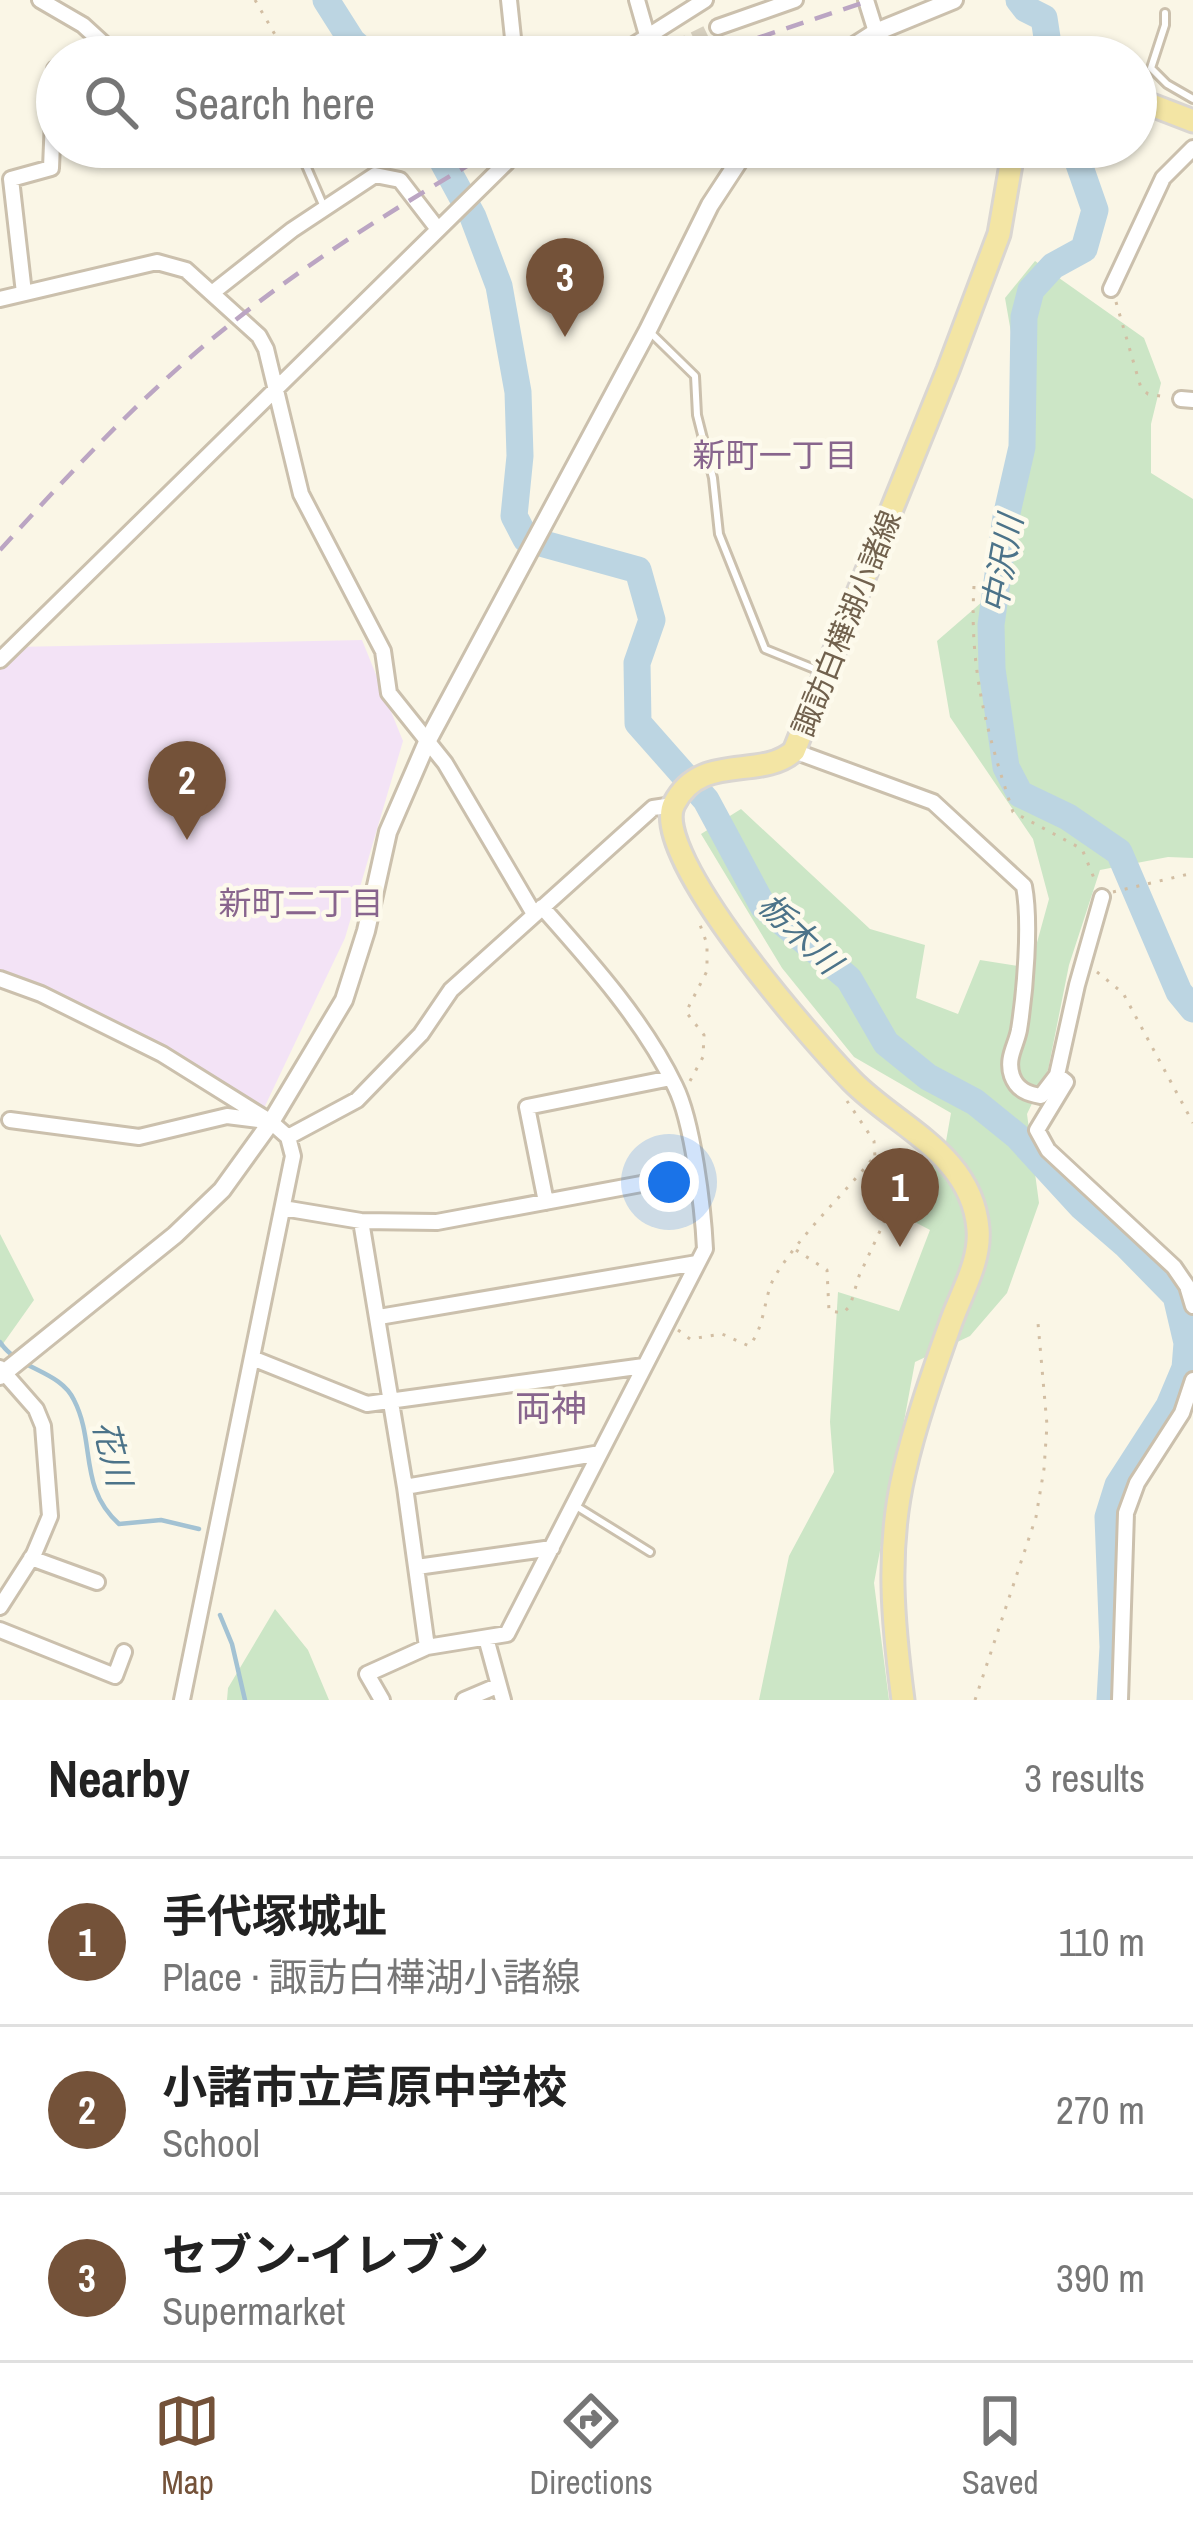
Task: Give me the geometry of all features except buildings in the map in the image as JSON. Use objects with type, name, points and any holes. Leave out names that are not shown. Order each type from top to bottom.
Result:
[{"type":"main road","points":[[1157,107],[1193,121]]},
{"type":"main road","name":"諏訪白樺湖小諸線","points":[[673,805],[712,770],[768,763],[794,752],[949,370],[999,234],[1010,168]]},
{"type":"main road","points":[[673,805],[669,824],[701,896],[848,1077],[928,1138],[963,1183],[978,1224],[978,1249],[903,1474],[890,1598],[903,1700]]},
{"type":"street","points":[[40,0],[95,36]]},
{"type":"street","points":[[509,0],[513,36]]},
{"type":"street","points":[[637,0],[647,35],[706,0]]},
{"type":"street","points":[[718,27],[795,0]]},
{"type":"street","points":[[866,0],[877,32]]},
{"type":"street","points":[[871,36],[948,2]]},
{"type":"street","points":[[1111,289],[1163,178],[1193,148]]},
{"type":"street","points":[[24,293],[11,178],[51,168]]},
{"type":"street","points":[[0,660],[499,168]]},
{"type":"street","points":[[0,1606],[32,1558],[50,1516],[44,1426],[5,1370],[176,1235],[222,1190],[271,1122],[344,1000],[366,932],[388,832],[428,740],[710,205],[734,168]]},
{"type":"street","points":[[212,293],[324,207],[375,175],[400,180],[437,228]]},
{"type":"street","points":[[0,299],[157,262],[186,271],[259,336],[278,391],[301,494],[378,640],[389,693],[428,740],[538,910],[620,1002],[680,1098],[705,1249],[507,1634],[427,1647],[367,1674],[382,1700]]},
{"type":"street","points":[[794,752],[933,802],[1024,886],[1028,926],[1018,1033],[1010,1054],[1011,1074],[1020,1089],[1042,1096],[1057,1075],[1102,897]]},
{"type":"street","points":[[288,1137],[357,1100],[421,1034],[451,990],[653,808],[673,805]]},
{"type":"street","points":[[0,979],[41,994],[162,1054],[271,1122],[288,1137],[293,1156],[182,1700]]},
{"type":"street","points":[[1057,1075],[1066,1082],[1036,1130],[1048,1150],[1174,1267],[1193,1306]]},
{"type":"street","points":[[546,1202],[527,1107],[671,1078]]},
{"type":"street","points":[[10,1120],[139,1137],[227,1116],[271,1122]]},
{"type":"street","points":[[283,1208],[361,1221],[437,1222],[695,1174]]},
{"type":"street","points":[[361,1221],[406,1487],[427,1647]]},
{"type":"street","points":[[379,1317],[697,1263]]},
{"type":"street","points":[[252,1358],[367,1404],[644,1366]]},
{"type":"street","points":[[1120,1700],[1126,1513],[1137,1483],[1182,1413],[1193,1380]]},
{"type":"street","points":[[406,1487],[600,1453]]},
{"type":"street","points":[[418,1567],[552,1548]]},
{"type":"street","points":[[32,1558],[97,1582]]},
{"type":"street","points":[[0,1630],[115,1676],[124,1652]]},
{"type":"street","points":[[464,1700],[500,1693],[486,1637]]},
{"type":"lane","points":[[1157,50],[1165,13]]},
{"type":"lane","points":[[1157,74],[1193,99]]},
{"type":"lane","points":[[307,168],[324,207]]},
{"type":"lane","points":[[648,330],[694,376],[718,534],[765,649],[825,673]]},
{"type":"lane","points":[[573,1504],[650,1552]]},
{"type":"path","points":[[255,0],[276,36]]},
{"type":"path","points":[[1111,289],[1141,388],[1148,394],[1187,399]]},
{"type":"path","points":[[974,586],[971,627],[983,719],[1013,812],[1082,850],[1102,897],[1145,881],[1193,872]]},
{"type":"path","points":[[680,1098],[703,1057],[704,1035],[686,1012],[707,971],[707,944],[697,916],[701,896]]},
{"type":"path","points":[[1090,948],[1096,972],[1123,993],[1193,1123]]},
{"type":"path","points":[[667,1322],[690,1339],[722,1334],[749,1346],[768,1308],[772,1280],[874,1157],[874,1141],[853,1114],[843,1091],[848,1077]]},
{"type":"path","points":[[796,1250],[827,1270],[829,1311],[843,1312],[850,1306],[901,1186],[901,1177],[874,1157]]},
{"type":"path","points":[[975,1700],[1036,1517],[1047,1425],[1038,1322]]},
{"type":"shaded area","points":[[362,640],[403,741],[345,938],[265,1106],[271,1122],[128,1039],[0,979],[0,660],[13,647]]},
{"type":"green space","points":[[1035,261],[1144,338],[1161,383],[1151,424],[1151,473],[1193,499],[1193,858],[1168,857],[1100,870],[1069,965],[1048,1070],[1027,1114],[1039,1203],[1007,1293],[970,1336],[915,1362],[874,1583],[889,1700],[759,1700],[789,1556],[834,1472],[830,1422],[838,1292],[899,1311],[930,1230],[892,1210],[945,1147],[951,1113],[854,1057],[782,968],[701,834],[741,809],[870,929],[925,945],[916,998],[958,1014],[980,960],[1030,968],[1049,899],[1033,839],[950,717],[937,641],[1005,582],[1032,453],[1005,298]]},
{"type":"green space","points":[[0,1234],[34,1300],[0,1348]]},
{"type":"green space","points":[[275,1609],[308,1650],[329,1700],[227,1700],[228,1688]]},
{"type":"waterway","name":"栃木川","points":[[326,0],[349,36]]},
{"type":"waterway","name":"中沢川","points":[[1019,0],[1044,18],[1047,36]]},
{"type":"waterway","name":"栃木川","points":[[446,168],[473,217],[499,286],[518,392],[520,456],[514,516],[526,539],[638,570],[652,620],[637,663],[638,723],[706,800],[763,906],[849,979],[886,1043],[1017,1136],[1081,1206],[1176,1296],[1187,1343],[1185,1368],[1169,1406],[1118,1485],[1108,1517],[1110,1700]]},
{"type":"waterway","name":"中沢川","points":[[1080,168],[1095,210],[1084,249],[1053,266],[1031,290],[1024,317],[1022,447],[1006,517],[991,625],[992,669],[1006,767],[1020,794],[1068,817],[1119,852],[1179,992],[1193,1009]]},
{"type":"waterway","name":"花川","points":[[0,1342],[17,1359],[68,1390],[81,1416],[98,1495],[119,1524],[161,1520],[199,1529]]},
{"type":"waterway","name":"栃木川","points":[[1187,1343],[1193,1346]]},
{"type":"waterway","name":"花川","points":[[220,1615],[245,1700]]},
{"type":"tunnel","points":[[699,36],[718,27]]},
{"type":"railway","points":[[764,36],[871,0]]},
{"type":"railway","points":[[0,550],[135,408],[223,330],[323,256],[464,168]]},
{"type":"place","name":"セブン-イレブン","points":[[565,337]]},
{"type":"place","name":"小諸市立芦原中学校","points":[[187,840]]},
{"type":"place","name":"手代塚城址","points":[[900,1247]]},
{"type":"district","name":"新町一丁目","points":[[775,455]]},
{"type":"district","name":"新町二丁目","points":[[301,903]]},
{"type":"district","name":"両神","points":[[551,1408]]}]
